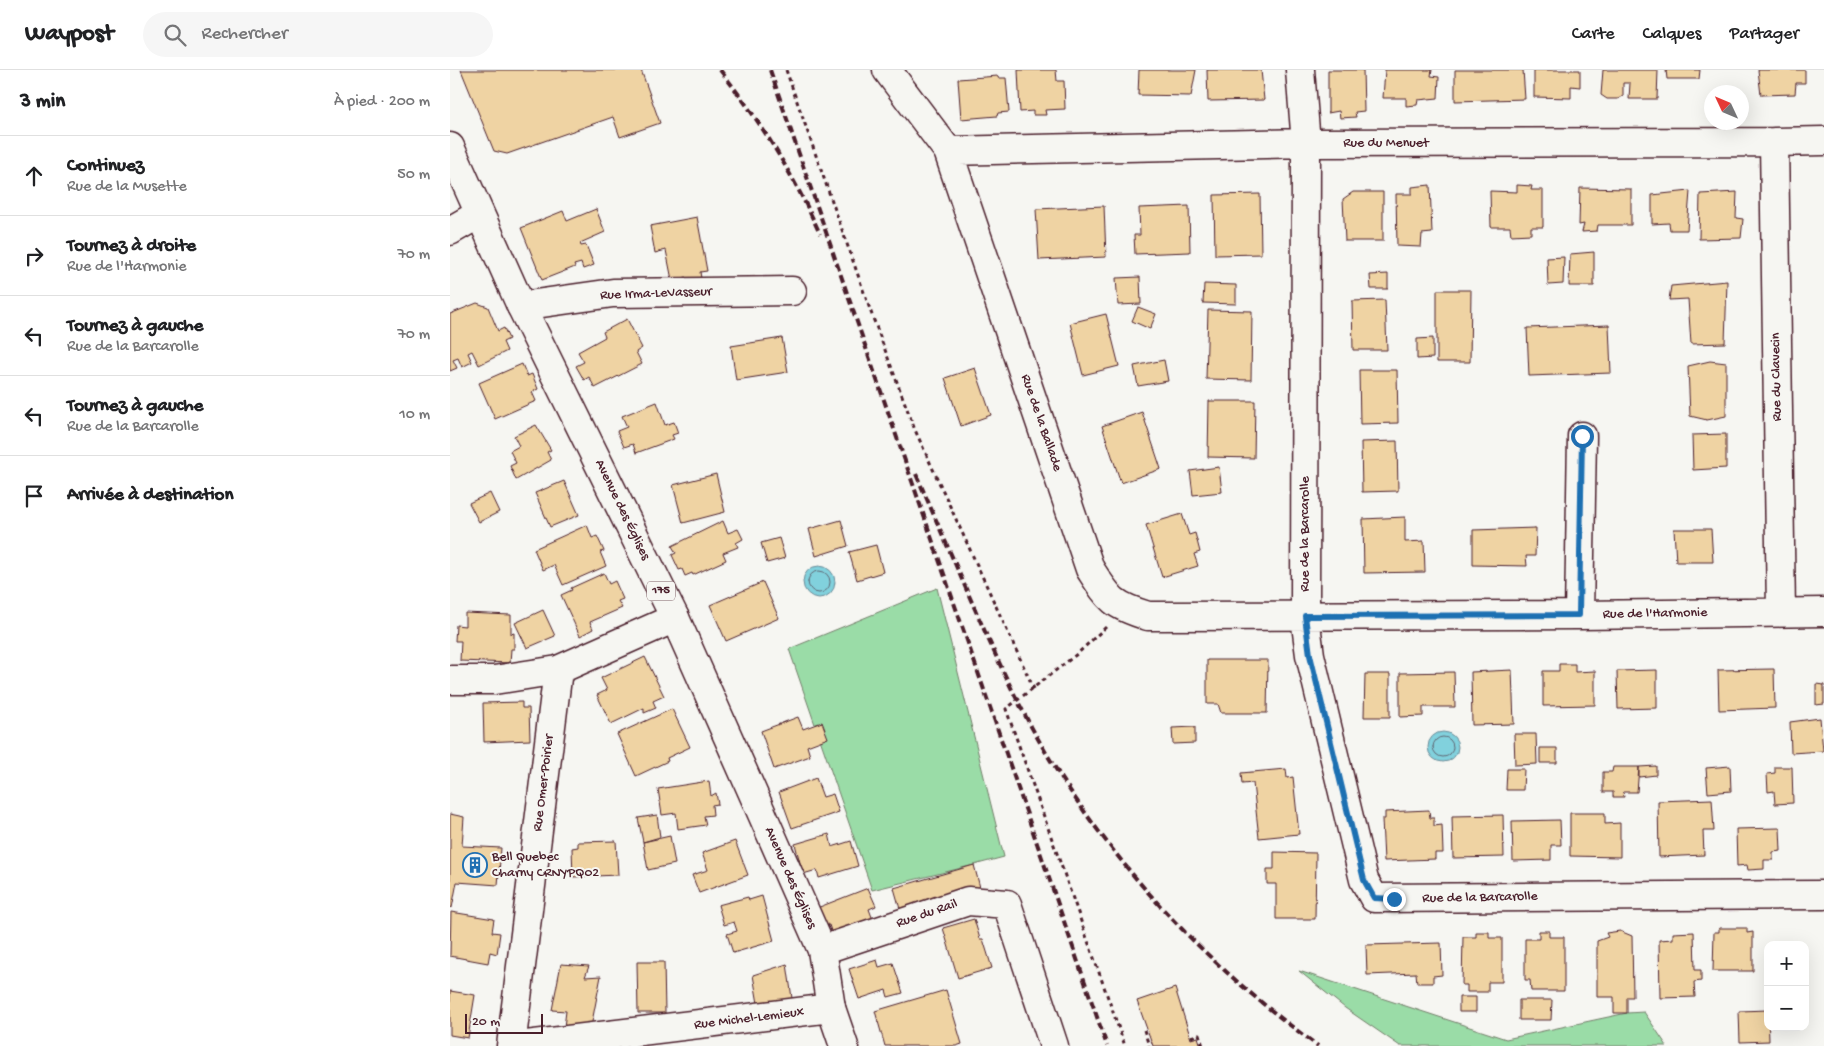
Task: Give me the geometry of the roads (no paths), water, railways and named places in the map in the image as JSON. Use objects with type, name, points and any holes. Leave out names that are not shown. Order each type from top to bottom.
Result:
[{"type":"street","name":"Rue de la Ballade","points":[[887,70],[948,151],[1090,569],[1113,602],[1126,609],[1148,616],[1305,616]]},
{"type":"street","name":"Rue de la Barcarolle","points":[[1300,70],[1306,143],[1305,616],[1310,655],[1364,880],[1374,898],[1824,895]]},
{"type":"street","name":"Rue du Menuet","points":[[948,151],[1306,143],[1824,141]]},
{"type":"street","name":"Rue du Clavecin","points":[[1774,142],[1781,612]]},
{"type":"street","name":"Avenue des Églises","points":[[450,146],[521,306],[675,618],[822,950],[831,1008],[844,1046]]},
{"type":"street","points":[[450,231],[479,214]]},
{"type":"street","name":"Rue Irma-LeVasseur","points":[[521,306],[613,293],[792,291]]},
{"type":"street","points":[[1579,615],[1582,436]]},
{"type":"street","name":"Rue de l'Harmonie","points":[[1305,616],[1824,612]]},
{"type":"street","points":[[450,680],[494,680],[558,670],[675,618]]},
{"type":"street","name":"Rue Omer-Poirier","points":[[511,1046],[558,670]]},
{"type":"street","name":"Rue du Rail","points":[[822,950],[968,900],[1007,904],[1054,1046]]},
{"type":"street","name":"Rue Michel-Lemieux","points":[[518,1046],[651,1038],[831,1008]]},
{"type":"water","points":[[819,566],[830,571],[835,582],[830,593],[819,598],[808,593],[803,582],[808,571]]},
{"type":"water","points":[[1443,732],[1454,736],[1458,747],[1454,758],[1443,762],[1432,758],[1428,747],[1432,736]]},
{"type":"railway","points":[[720,70],[749,109],[775,149],[799,191],[820,234]]},
{"type":"railway","points":[[770,70],[1107,1046]]},
{"type":"railway","points":[[916,474],[1012,689],[1050,760],[1091,821],[1148,893],[1211,958],[1245,989],[1318,1046]]},
{"type":"place","name":"Bell Quebec Charny CRNYPQ02","points":[[475,865]]}]
